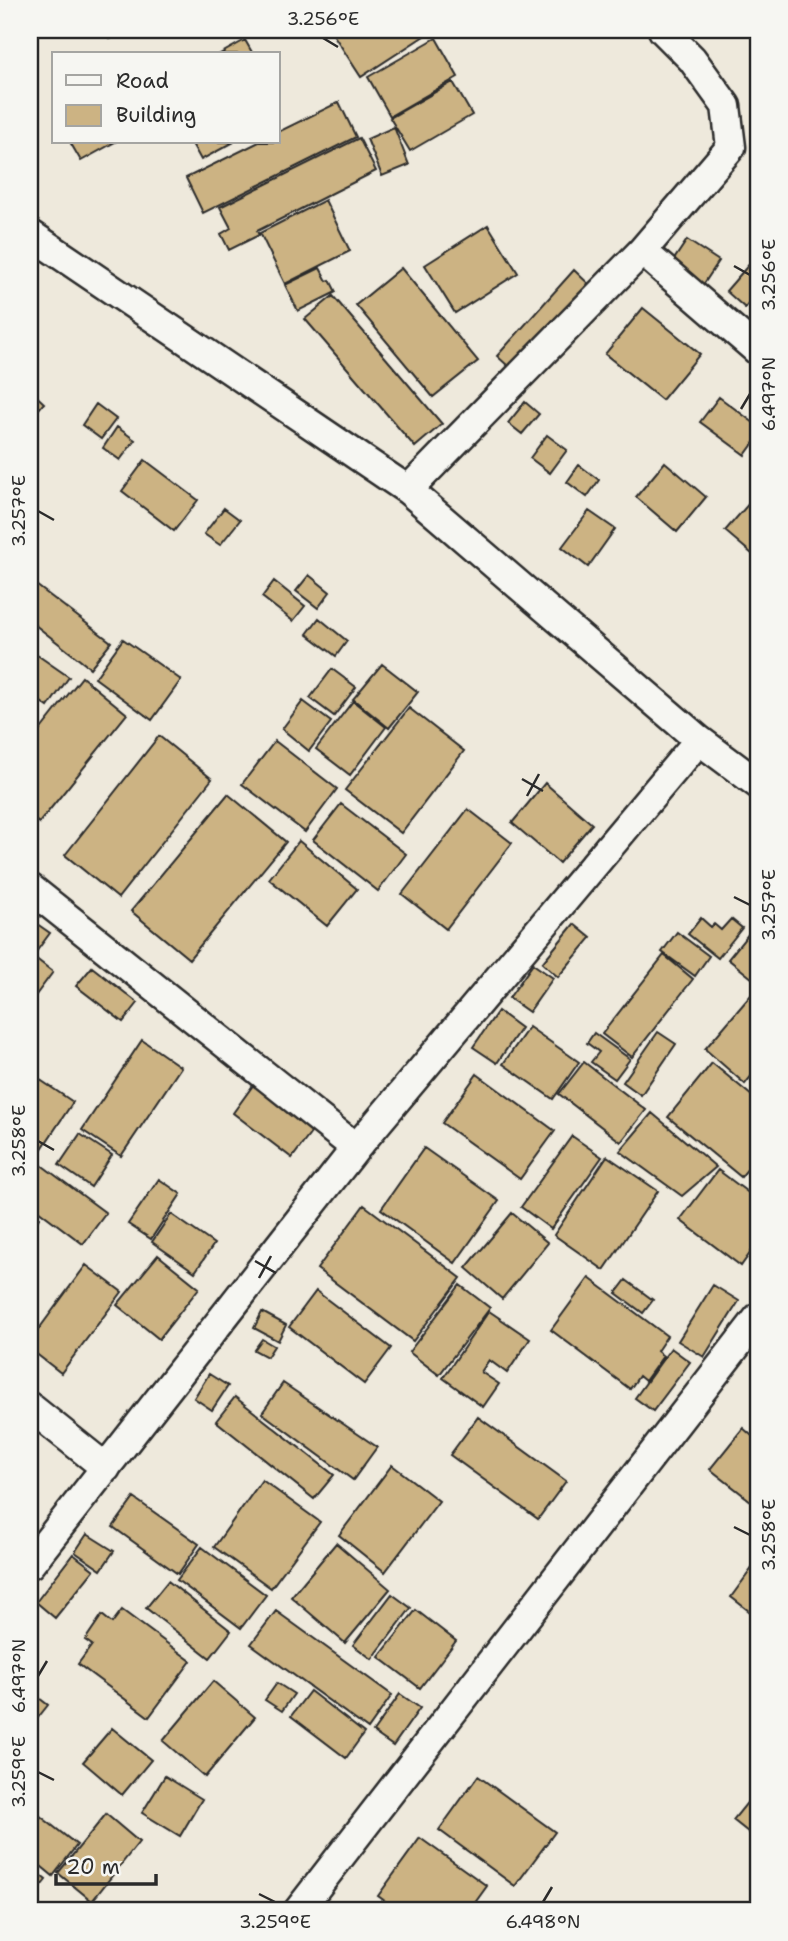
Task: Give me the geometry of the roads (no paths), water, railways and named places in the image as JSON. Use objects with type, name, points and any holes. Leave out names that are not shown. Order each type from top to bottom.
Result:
[{"type":"street","points":[[408,490],[642,251],[731,147],[726,106],[692,59],[663,30]]},
{"type":"street","points":[[30,234],[408,490],[699,740],[758,784]]},
{"type":"street","points":[[642,251],[758,351]]},
{"type":"street","points":[[30,1564],[356,1147],[699,740]]},
{"type":"street","points":[[30,888],[356,1147]]},
{"type":"street","points":[[298,1911],[758,1318]]},
{"type":"street","points":[[30,1407],[106,1468]]}]
